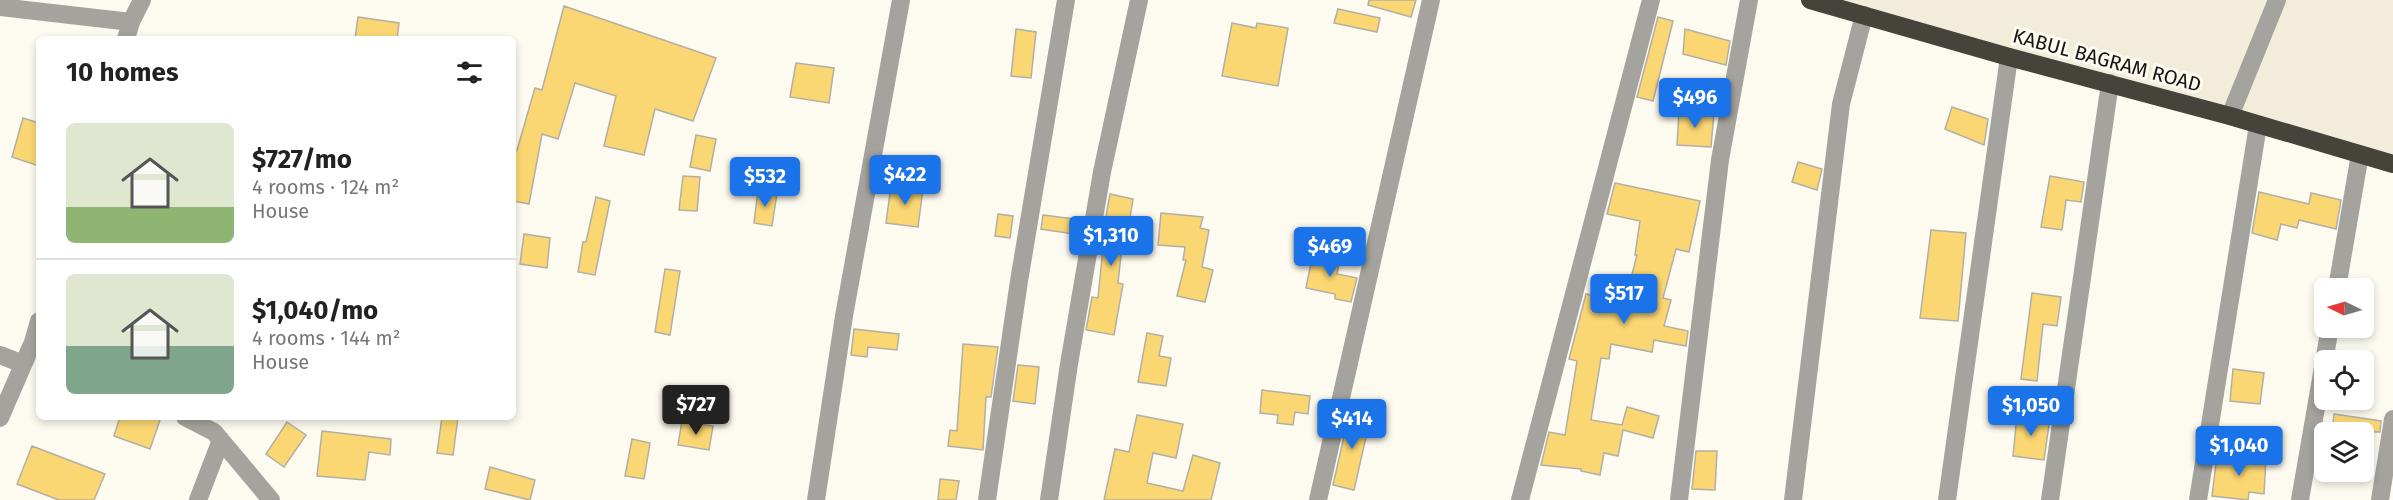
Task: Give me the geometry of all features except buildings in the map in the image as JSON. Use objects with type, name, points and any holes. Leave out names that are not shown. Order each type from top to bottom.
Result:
[{"type":"highway","name":"KABUL BAGRAM ROAD","points":[[1810,0],[2009,57],[2230,116],[2393,164]]},
{"type":"street","points":[[0,7],[128,31],[142,0]]},
{"type":"street","points":[[816,500],[844,316],[901,0]]},
{"type":"street","points":[[987,500],[1019,281],[1066,0]]},
{"type":"street","points":[[1049,500],[1069,364],[1100,183],[1139,0]]},
{"type":"street","points":[[1318,500],[1431,0]]},
{"type":"street","points":[[1520,500],[1651,0]]},
{"type":"street","points":[[1679,500],[1720,160],[1749,0]]},
{"type":"street","points":[[2230,116],[2277,0]]},
{"type":"street","points":[[1793,500],[1841,104],[1864,15]]},
{"type":"street","points":[[1947,500],[2009,57]]},
{"type":"street","points":[[2050,500],[2110,83]]},
{"type":"street","points":[[2198,500],[2258,125]]},
{"type":"street","points":[[2339,278],[2360,154]]},
{"type":"street","points":[[2300,500],[2328,338]]},
{"type":"street","points":[[0,418],[23,364],[36,343]]},
{"type":"street","points":[[0,355],[23,364]]},
{"type":"street","points":[[2380,500],[2393,419]]},
{"type":"street","points":[[190,420],[214,432],[271,500]]},
{"type":"street","points":[[198,500],[221,440]]},
{"type":"shaded area","points":[[1810,0],[2393,0],[2393,164]]}]
